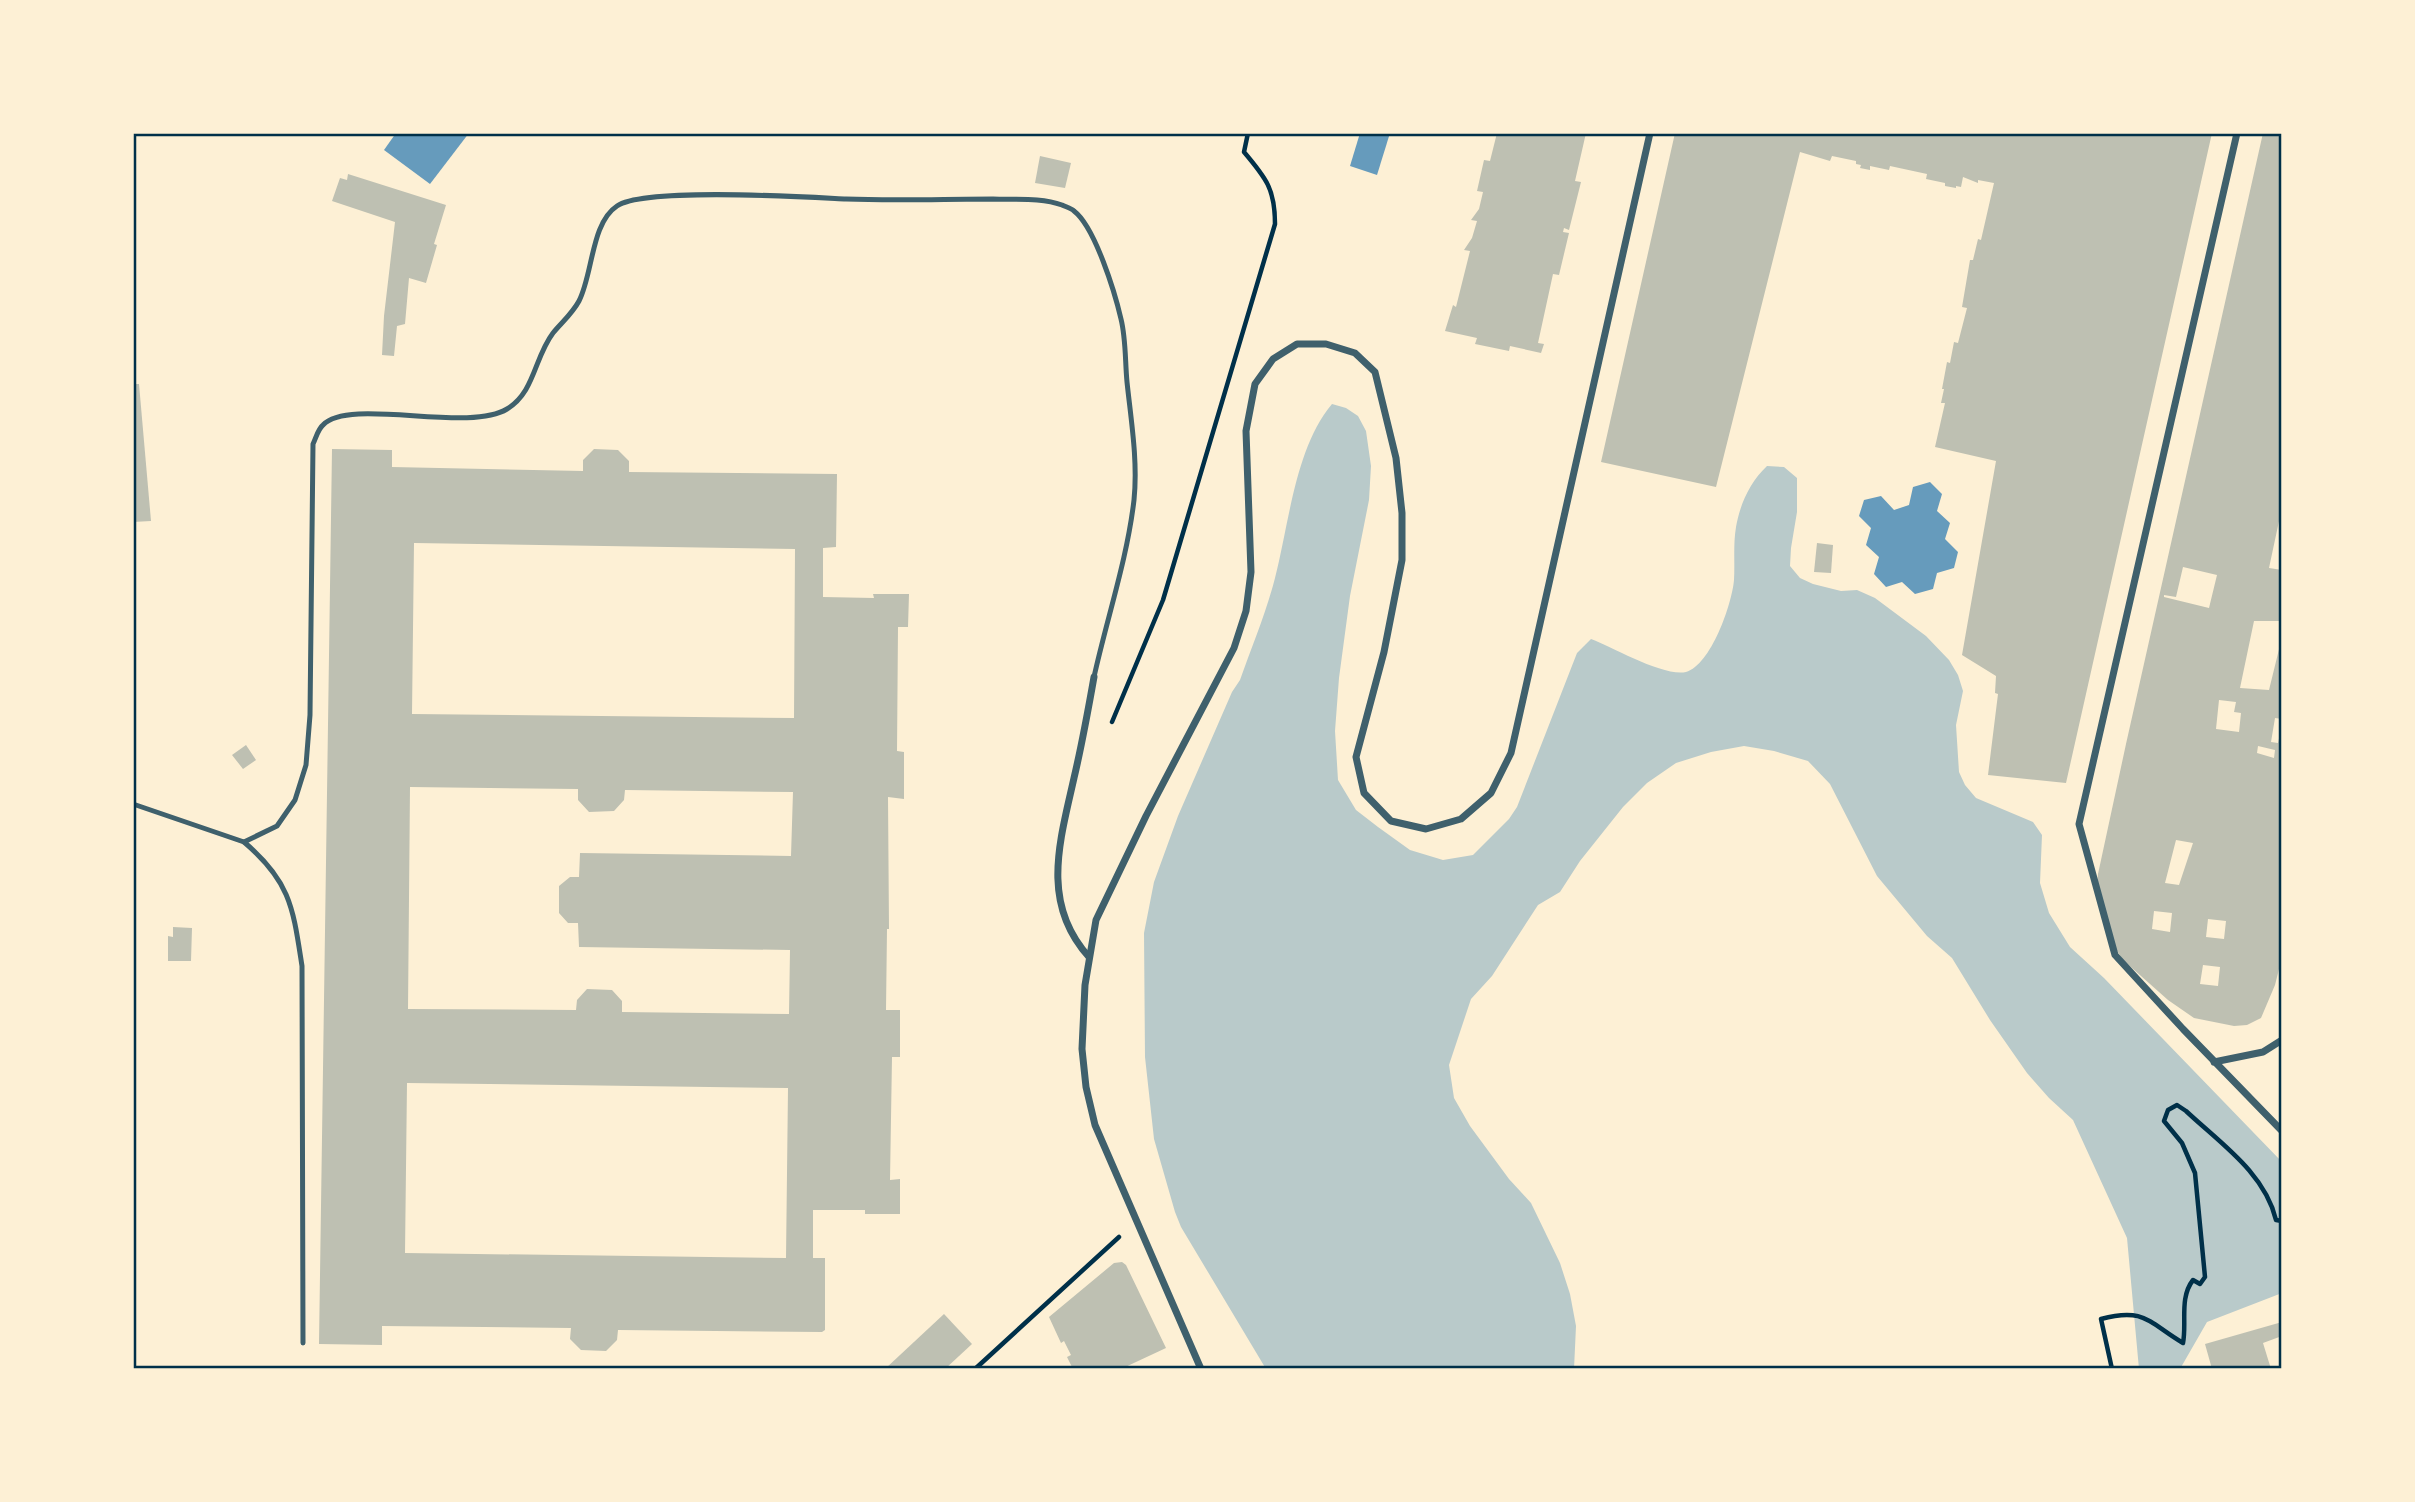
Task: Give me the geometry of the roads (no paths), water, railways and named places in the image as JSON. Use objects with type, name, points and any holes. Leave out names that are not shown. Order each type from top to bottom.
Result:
[{"type":"street","points":[[1200,1369],[1095,1125],[1086,1087],[1082,1018],[1096,920],[1125,856],[1234,648],[1246,611],[1251,572],[1246,431],[1255,384],[1273,359],[1297,344],[1325,344],[1355,353],[1375,372],[1396,458],[1402,513],[1402,561],[1384,652],[1356,757],[1364,793],[1391,821],[1426,829],[1461,819],[1491,793],[1511,753],[1650,133]]},
{"type":"street","points":[[2237,133],[2079,824],[2115,955],[2282,1131]]},
{"type":"street","points":[[1089,957],[1076,943],[1062,914],[1057,885],[1063,823],[1094,677]]},
{"type":"street","points":[[2214,1062],[2263,1052],[2282,1040]]},
{"type":"lane","points":[[244,842],[277,826],[295,800],[306,765],[310,715],[313,444],[322,425],[336,416],[487,417],[508,409],[523,396],[534,377],[540,354],[580,300],[603,220],[617,205],[637,198],[710,196],[1030,200],[1058,203],[1075,212],[1090,233],[1109,277],[1122,323],[1134,458],[1134,499],[1125,551],[1094,677]]},
{"type":"lane","points":[[133,804],[244,842],[262,857],[281,882],[294,915],[302,966],[303,1343]]},
{"type":"water","points":[[396,133],[469,133],[430,184],[384,150]]},
{"type":"water","points":[[1360,133],[1390,133],[1377,175],[1350,166]]},
{"type":"water","points":[[1930,482],[1942,494],[1937,511],[1950,523],[1945,539],[1958,552],[1954,568],[1937,573],[1933,589],[1915,594],[1902,582],[1886,587],[1874,574],[1879,557],[1866,545],[1871,528],[1859,516],[1864,500],[1881,496],[1894,510],[1909,505],[1913,487]]}]
